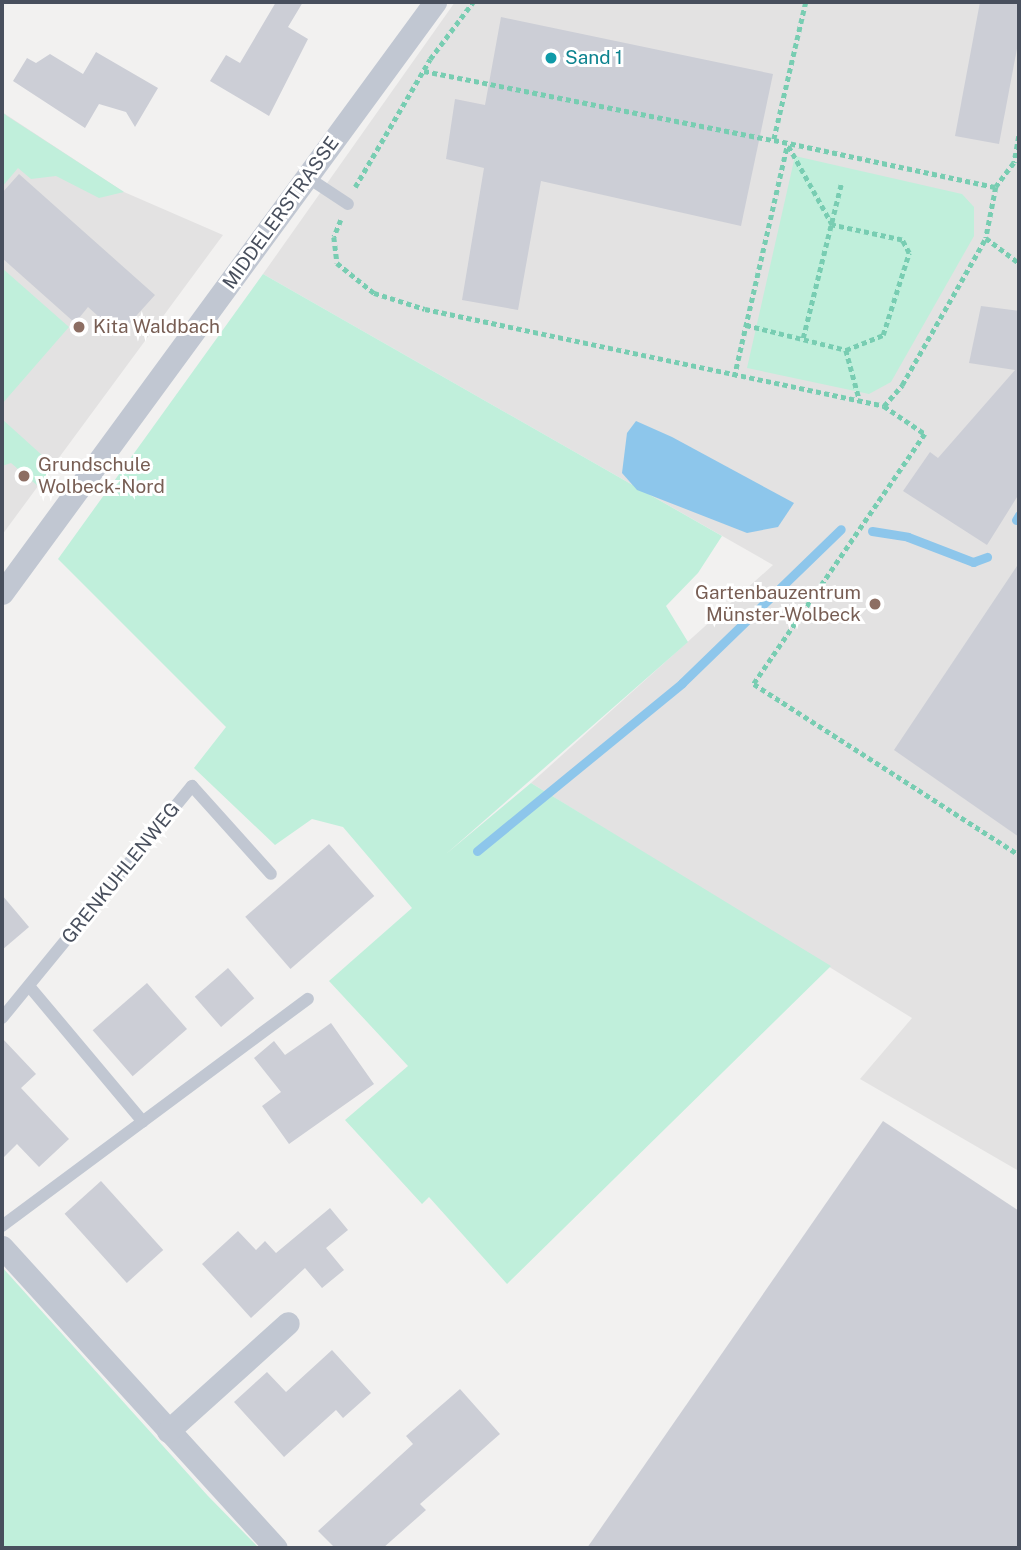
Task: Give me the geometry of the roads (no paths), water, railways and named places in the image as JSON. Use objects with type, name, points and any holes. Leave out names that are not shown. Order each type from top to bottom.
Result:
[{"type":"street","name":"MIDDELERSTRASSE","points":[[2,593],[435,2]]},
{"type":"street","points":[[2,1247],[275,1548]]},
{"type":"street","points":[[168,1431],[288,1323]]},
{"type":"lane","points":[[307,177],[348,204]]},
{"type":"lane","name":"GRENKUHLENWEG","points":[[2,1018],[192,786],[271,874]]},
{"type":"lane","points":[[29,986],[143,1122]]},
{"type":"lane","points":[[2,1226],[308,999]]},
{"type":"water","points":[[636,421],[672,437],[794,503],[778,527],[747,533],[637,490],[622,473],[627,433]]},
{"type":"waterway","points":[[1016,520],[1019,515]]},
{"type":"waterway","points":[[477,851],[682,683],[841,529]]},
{"type":"waterway","points":[[872,531],[908,537],[973,562],[987,557]]},
{"type":"place","name":"Sand 1","points":[[551,58]]},
{"type":"place","name":"Kita Waldbach","points":[[79,327]]},
{"type":"place","name":"Grundschule Wolbeck-Nord","points":[[24,476]]},
{"type":"place","name":"Gartenbauzentrum Münster-Wolbeck","points":[[875,604]]}]
